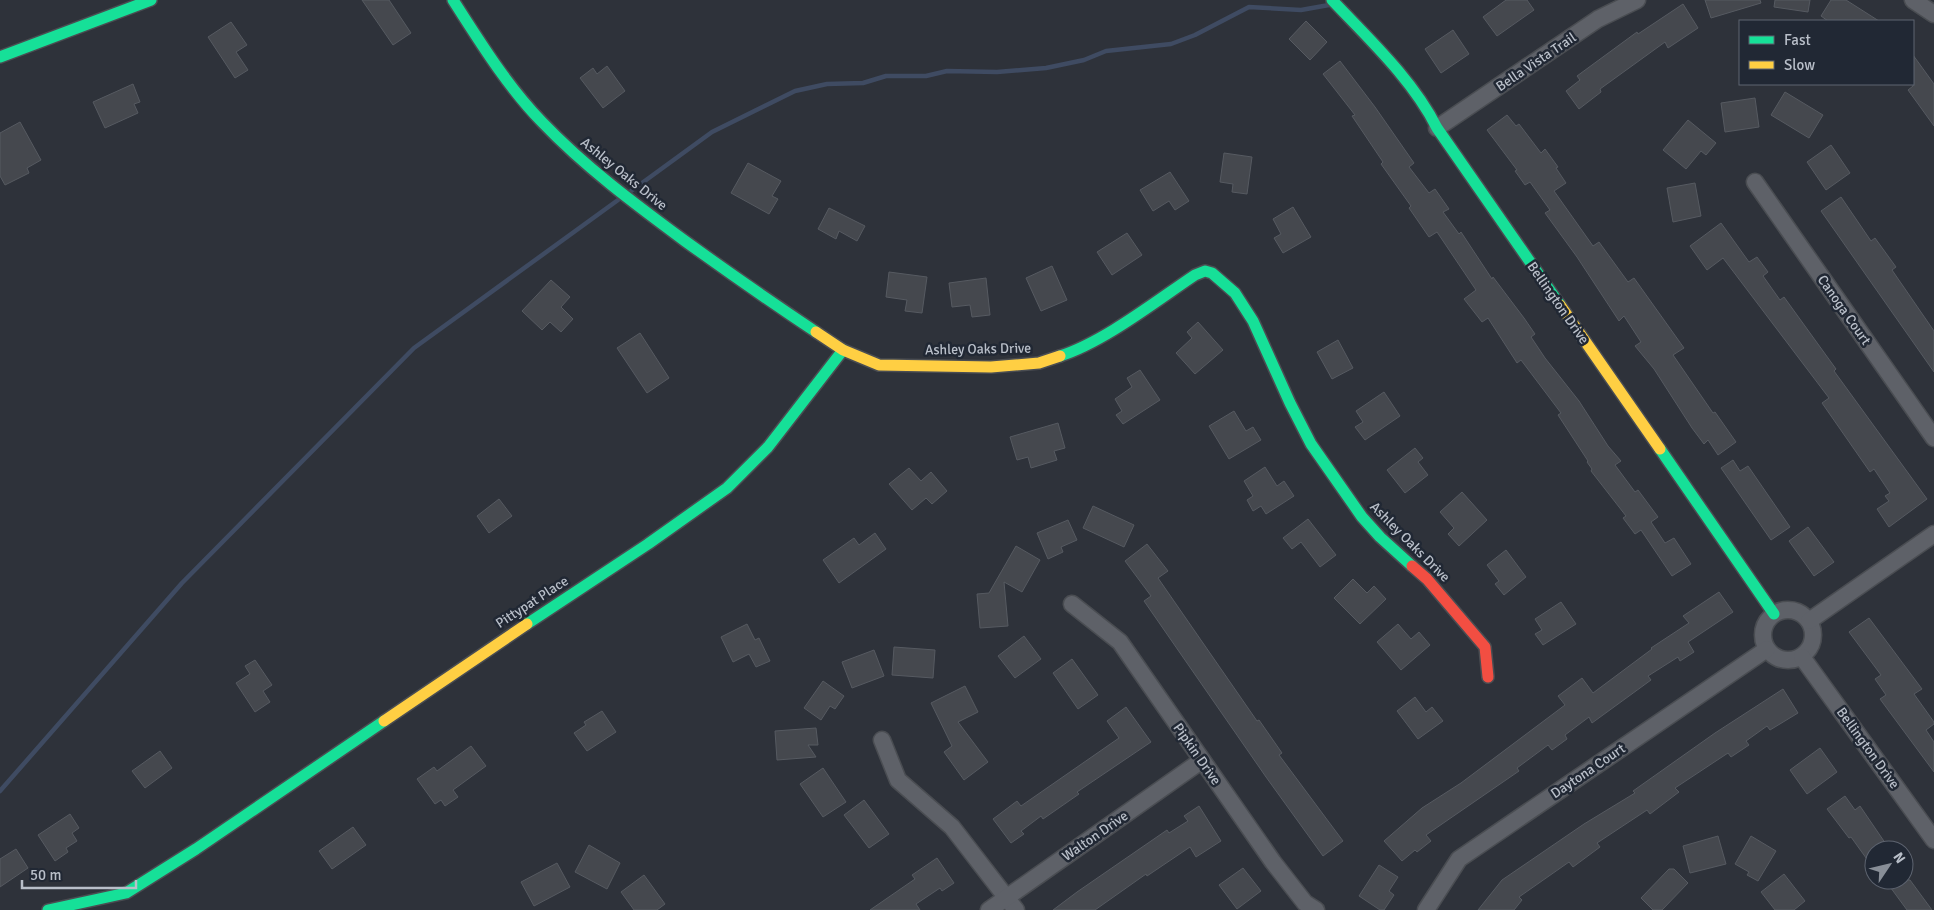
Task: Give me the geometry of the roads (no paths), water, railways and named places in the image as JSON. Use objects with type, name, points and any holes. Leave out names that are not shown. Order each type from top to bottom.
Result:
[{"type":"street","points":[[0,57],[130,4],[152,0]]},
{"type":"street","name":"Ashley Oaks Drive","points":[[453,0],[493,62],[541,120],[580,160],[755,292],[843,350],[879,364],[991,367],[1039,363],[1073,352],[1110,331],[1195,275],[1205,270],[1212,273],[1235,292],[1253,321],[1290,403],[1312,444],[1329,470],[1362,517],[1380,537],[1427,579],[1485,647],[1488,677]]},
{"type":"street","name":"Bellington Drive","points":[[1332,0],[1378,48],[1427,108],[1437,128],[1774,614]]},
{"type":"street","name":"Bella Vista Trail","points":[[1437,128],[1598,20],[1637,0]]},
{"type":"street","points":[[1913,0],[1934,14]]},
{"type":"street","name":"Canoga Court","points":[[1755,182],[1934,438]]},
{"type":"street","name":"Pittypat Place","points":[[48,910],[126,893],[205,842],[648,544],[727,488],[768,447],[843,350]]},
{"type":"street","points":[[1808,621],[1934,534]]},
{"type":"street","name":"Pipkin Drive","points":[[1072,604],[1120,642],[1273,862],[1305,904],[1316,910]]},
{"type":"street","points":[[1784,610],[1792,610],[1800,613],[1808,621],[1814,633],[1813,642],[1809,650],[1802,657],[1788,661],[1772,655],[1767,649],[1763,641],[1763,633],[1765,625],[1774,614],[1784,610]]},
{"type":"street","name":"Daytona Court","points":[[1426,910],[1459,859],[1767,649]]},
{"type":"street","name":"Bellington Drive","points":[[1802,657],[1934,840]]},
{"type":"street","points":[[882,740],[898,780],[952,827],[1012,904]]},
{"type":"street","name":"Walton Drive","points":[[989,910],[1012,904],[1202,761]]},
{"type":"waterway","points":[[631,191],[712,132],[795,91],[827,84],[863,83],[886,76],[926,76],[947,71],[997,72],[1046,68],[1084,60],[1106,51],[1171,44],[1195,35],[1249,7],[1301,10],[1329,5]]},
{"type":"waterway","points":[[0,791],[182,583],[414,348],[618,200]]}]
